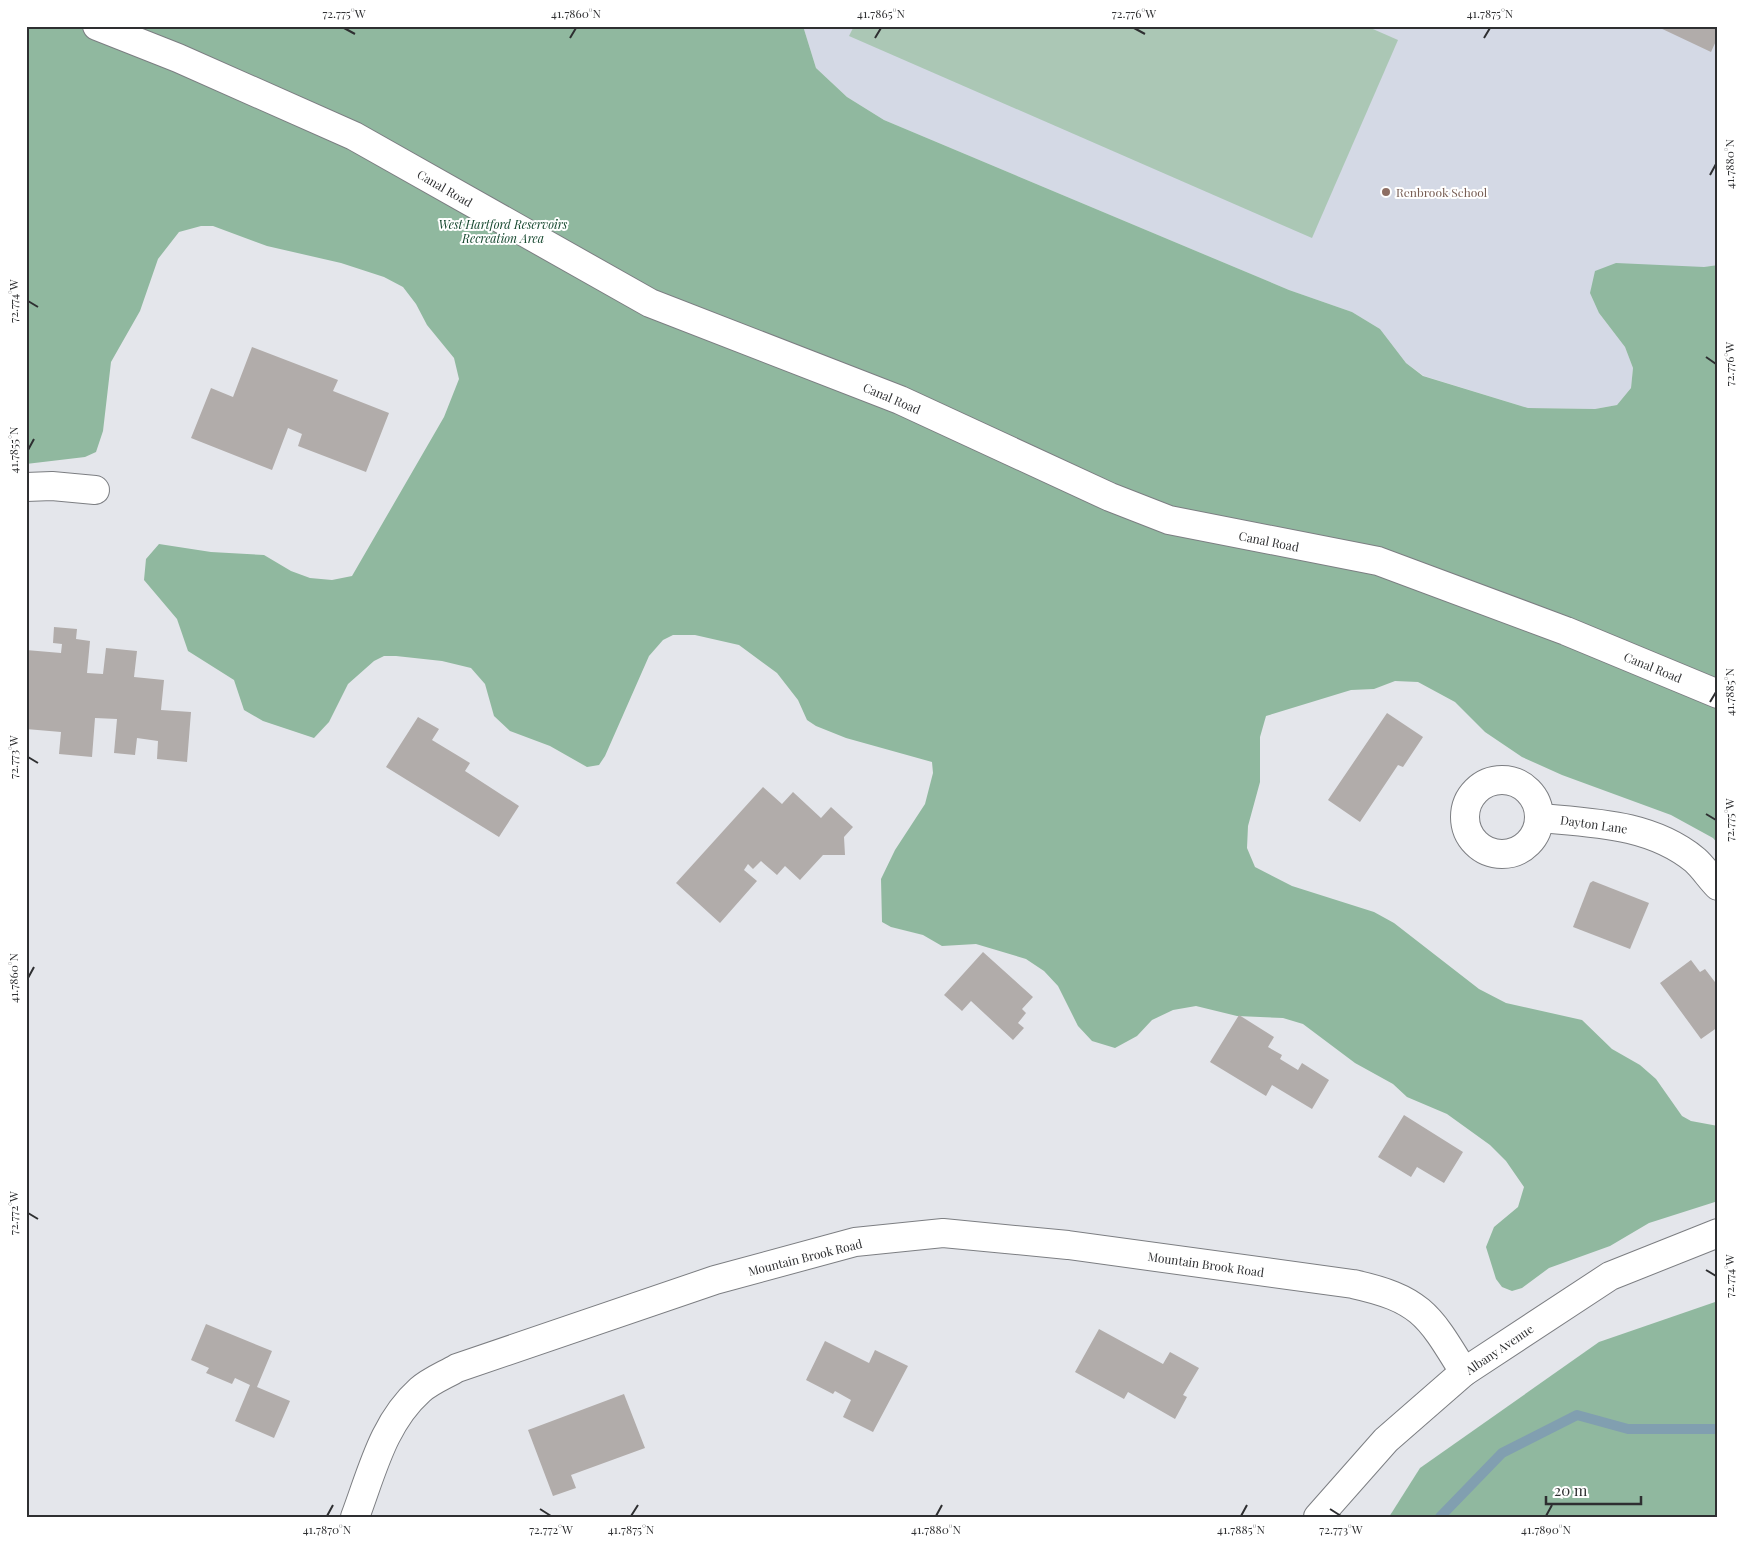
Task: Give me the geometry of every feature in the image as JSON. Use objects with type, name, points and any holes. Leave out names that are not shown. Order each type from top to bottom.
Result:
[{"type":"main road","name":"Canal Road","points":[[96,26],[178,58],[354,136],[650,303],[900,400],[1110,497],[1170,520],[1378,561],[1566,631],[1718,694]]},
{"type":"main road","points":[[26,487],[52,486],[95,490]]},
{"type":"main road","name":"Dayton Lane","points":[[1540,818],[1609,824],[1645,833],[1676,848],[1696,861],[1718,886]]},
{"type":"main road","name":"Mountain Brook Road","points":[[355,1517],[369,1475],[389,1428],[420,1390],[457,1368],[715,1280],[854,1242],[943,1233],[1032,1240],[1360,1286],[1394,1295],[1419,1310],[1434,1324],[1464,1372]]},
{"type":"main road","name":"Albany Avenue","points":[[1318,1517],[1386,1440],[1464,1372],[1610,1276],[1718,1233]]},
{"type":"shaded area","name":"Renbrook School","points":[[803,26],[1718,26],[1718,265],[1704,267],[1599,313],[1625,347],[1633,368],[1631,388],[1617,405],[1595,409],[1528,408],[1424,376],[1406,363],[1380,329],[1352,312],[1289,290],[884,120],[847,97],[816,68]]},
{"type":"green space","name":"West Hartford Reservoirs Recreation Area","points":[[26,26],[803,26],[816,68],[847,97],[884,120],[1289,290],[1352,312],[1380,329],[1406,363],[1423,376],[1528,408],[1595,409],[1617,405],[1631,388],[1633,368],[1625,347],[1599,313],[1590,293],[1595,271],[1616,263],[1704,267],[1718,265],[1718,844],[1713,838],[1671,815],[1562,775],[1522,757],[1485,732],[1455,702],[1418,682],[1395,681],[1374,689],[1351,690],[1266,716],[1260,737],[1260,782],[1248,826],[1247,848],[1255,867],[1292,886],[1374,912],[1394,923],[1479,989],[1506,1003],[1582,1020],[1612,1049],[1640,1065],[1656,1079],[1682,1116],[1691,1121],[1718,1126],[1718,1201],[1649,1223],[1610,1246],[1549,1268],[1522,1288],[1512,1291],[1502,1287],[1496,1279],[1486,1247],[1494,1227],[1518,1207],[1524,1187],[1506,1161],[1490,1145],[1447,1114],[1407,1097],[1393,1084],[1355,1063],[1303,1024],[1283,1018],[1237,1016],[1196,1006],[1173,1010],[1152,1020],[1137,1036],[1115,1048],[1092,1041],[1078,1026],[1058,986],[1044,971],[1026,959],[976,944],[942,946],[923,935],[891,927],[882,922],[881,879],[895,850],[925,804],[933,773],[932,762],[846,738],[816,726],[807,720],[798,700],[777,673],[739,645],[695,635],[673,635],[663,640],[649,656],[605,756],[599,765],[587,767],[550,746],[510,731],[494,716],[485,684],[471,668],[442,661],[384,656],[374,661],[348,684],[329,722],[314,738],[263,721],[244,710],[234,680],[188,651],[177,619],[144,580],[146,559],[159,544],[211,552],[264,555],[291,571],[310,578],[332,580],[352,576],[444,417],[459,379],[454,358],[427,325],[416,304],[403,287],[384,277],[341,263],[267,246],[213,226],[201,226],[179,232],[158,259],[140,311],[111,362],[103,431],[96,452],[85,457],[26,464]]},
{"type":"green space","points":[[854,26],[1366,26],[1398,40],[1312,238],[849,36]]},
{"type":"green space","points":[[1718,1301],[1718,1517],[1389,1517],[1420,1468],[1599,1342]]},
{"type":"building","points":[[1656,26],[1718,26],[1718,42],[1716,41],[1711,52]]},
{"type":"building","points":[[252,347],[338,380],[333,391],[389,413],[366,472],[298,446],[302,434],[288,428],[272,470],[191,438],[211,388],[233,397]]},
{"type":"building","points":[[54,627],[77,629],[76,639],[90,641],[87,673],[103,674],[106,648],[137,651],[134,677],[164,680],[161,710],[191,712],[187,762],[157,759],[158,741],[137,738],[135,755],[114,753],[117,719],[95,718],[92,757],[59,754],[61,732],[26,729],[26,650],[61,653],[62,644],[53,643]]},
{"type":"building","points":[[1387,713],[1423,737],[1403,767],[1398,765],[1360,822],[1328,800]]},
{"type":"building","points":[[418,717],[439,729],[432,740],[470,763],[465,771],[519,806],[499,837],[386,767]]},
{"type":"building","points":[[763,787],[782,804],[793,792],[821,818],[831,807],[853,827],[844,837],[845,855],[823,855],[800,880],[785,866],[777,875],[761,861],[753,869],[748,864],[744,870],[757,881],[720,923],[676,883]]},
{"type":"building","points":[[1593,881],[1649,903],[1630,949],[1573,927],[1590,883]]},
{"type":"building","points":[[983,952],[1033,997],[1022,1009],[1026,1013],[1018,1023],[1024,1028],[1013,1040],[971,1001],[962,1011],[944,995]]},
{"type":"building","points":[[1691,960],[1700,972],[1705,969],[1718,986],[1718,1027],[1701,1039],[1660,983]]},
{"type":"building","points":[[1239,1015],[1274,1037],[1268,1047],[1282,1055],[1280,1059],[1298,1070],[1302,1063],[1329,1080],[1312,1109],[1272,1085],[1266,1096],[1210,1062]]},
{"type":"building","points":[[1404,1115],[1463,1152],[1444,1183],[1417,1167],[1411,1177],[1378,1157]]},
{"type":"building","points":[[206,1324],[272,1351],[257,1387],[290,1401],[274,1438],[235,1421],[250,1385],[235,1378],[232,1384],[206,1373],[209,1368],[191,1360]]},
{"type":"building","points":[[1099,1329],[1163,1364],[1170,1352],[1199,1368],[1183,1395],[1187,1397],[1175,1419],[1128,1392],[1124,1399],[1075,1372]]},
{"type":"building","points":[[825,1341],[869,1363],[875,1350],[908,1366],[873,1432],[843,1417],[851,1400],[835,1391],[833,1394],[806,1380]]},
{"type":"building","points":[[624,1394],[645,1448],[571,1475],[576,1488],[553,1496],[528,1430]]},
{"type":"waterway","points":[[1440,1517],[1502,1453],[1577,1415],[1628,1429],[1718,1429]]},
{"type":"place","name":"Renbrook School","points":[[1386,192]]}]
